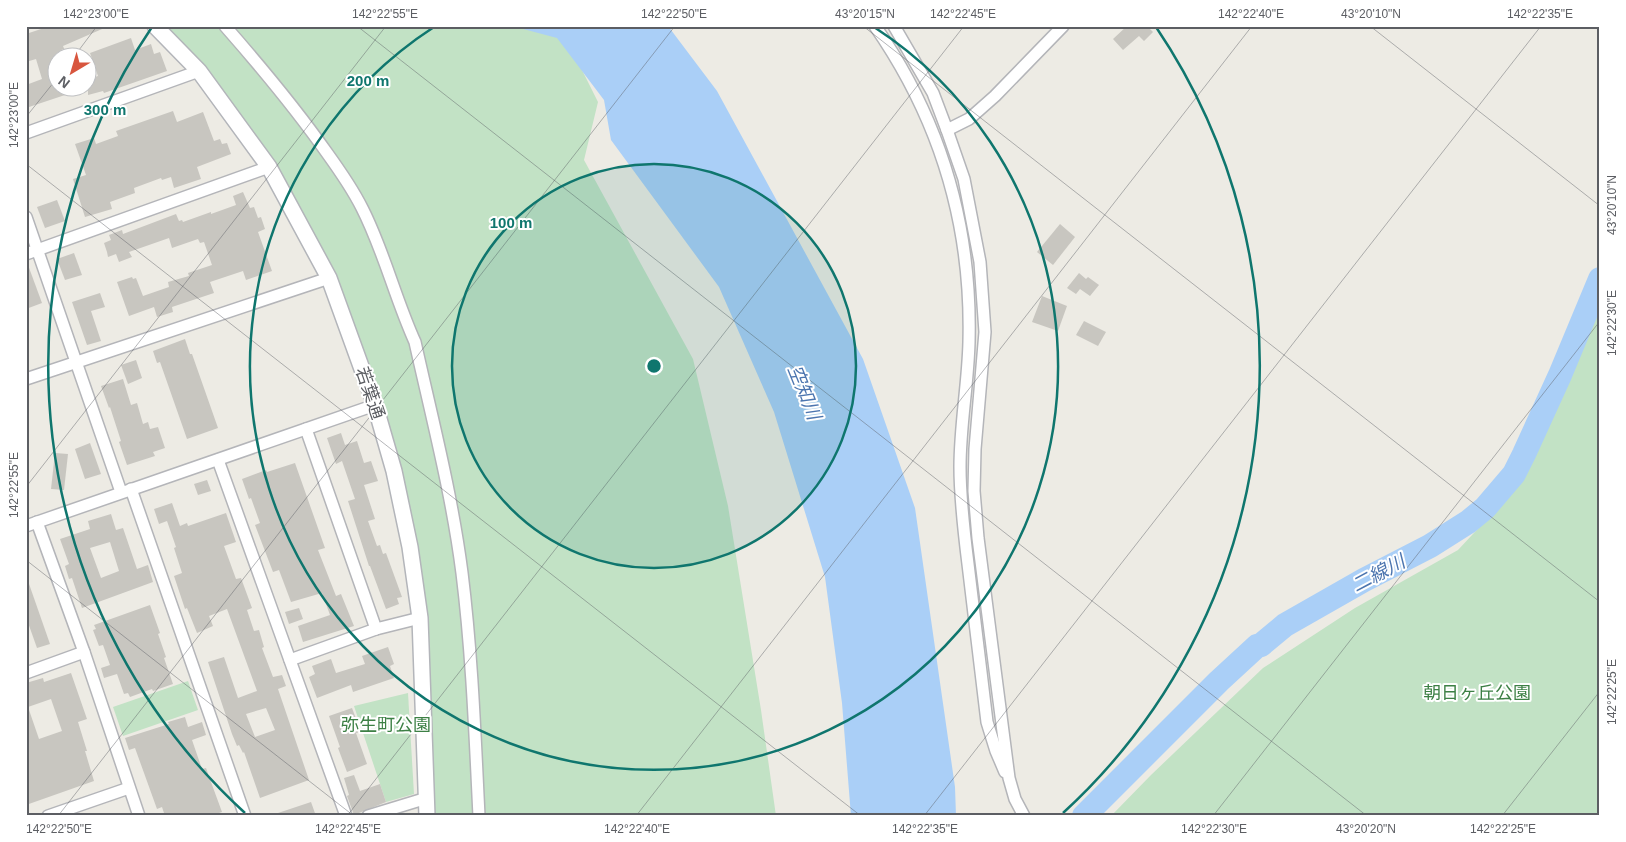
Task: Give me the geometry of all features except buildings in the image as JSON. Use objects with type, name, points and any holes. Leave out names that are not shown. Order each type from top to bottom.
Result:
[{"type":"street","name":"若葉通","points":[[155,26],[198,71],[269,167],[329,278],[375,406],[394,471],[410,547],[420,618],[427,816]]},
{"type":"street","points":[[225,26],[306,122],[347,182],[362,208],[388,266],[407,325],[415,342],[444,466],[462,573],[474,710],[479,816]]},
{"type":"street","points":[[875,26],[895,55],[925,114],[953,189],[962,230],[967,272],[969,344],[960,465],[962,511],[987,722],[1002,767],[1009,778]]},
{"type":"street","points":[[894,26],[933,93],[947,130],[964,179],[980,262],[985,332],[975,449],[974,491],[978,538],[1009,778],[1015,799],[1024,816]]},
{"type":"street","points":[[947,130],[969,119],[1063,26]]},
{"type":"street","points":[[26,133],[198,71]]},
{"type":"street","points":[[26,254],[269,167]]},
{"type":"street","points":[[26,217],[75,364],[126,491],[245,816]]},
{"type":"street","points":[[26,379],[329,278]]},
{"type":"street","points":[[139,816],[84,652],[32,524],[375,406]]},
{"type":"street","points":[[306,430],[376,629]]},
{"type":"street","points":[[218,460],[346,816]]},
{"type":"street","points":[[290,660],[376,629],[420,618]]},
{"type":"street","points":[[26,673],[84,652]]},
{"type":"street","points":[[48,816],[129,788]]},
{"type":"street","points":[[368,816],[427,798]]},
{"type":"green space","points":[[155,26],[554,26],[561,28],[598,102],[584,160],[693,359],[728,506],[776,816],[427,816],[410,547],[329,278],[269,167]]},
{"type":"green space","name":"朝日ヶ丘公園","points":[[1600,300],[1600,816],[1111,816],[1263,668],[1355,608],[1458,550],[1501,504],[1523,471]]},
{"type":"green space","points":[[188,681],[198,710],[123,736],[113,707]]},
{"type":"green space","name":"弥生町公園","points":[[408,693],[414,794],[386,802],[354,706]]},
{"type":"water","name":"空知川","points":[[512,26],[668,26],[717,91],[863,359],[915,508],[955,787],[956,816],[851,816],[842,703],[825,577],[774,412],[719,287],[611,140],[604,100],[557,38]]},
{"type":"waterway","name":"二線川","points":[[1084,816],[1219,681],[1257,646],[1261,645],[1285,625],[1364,580],[1430,546],[1468,522],[1485,508],[1514,474],[1560,375],[1600,279]]}]
